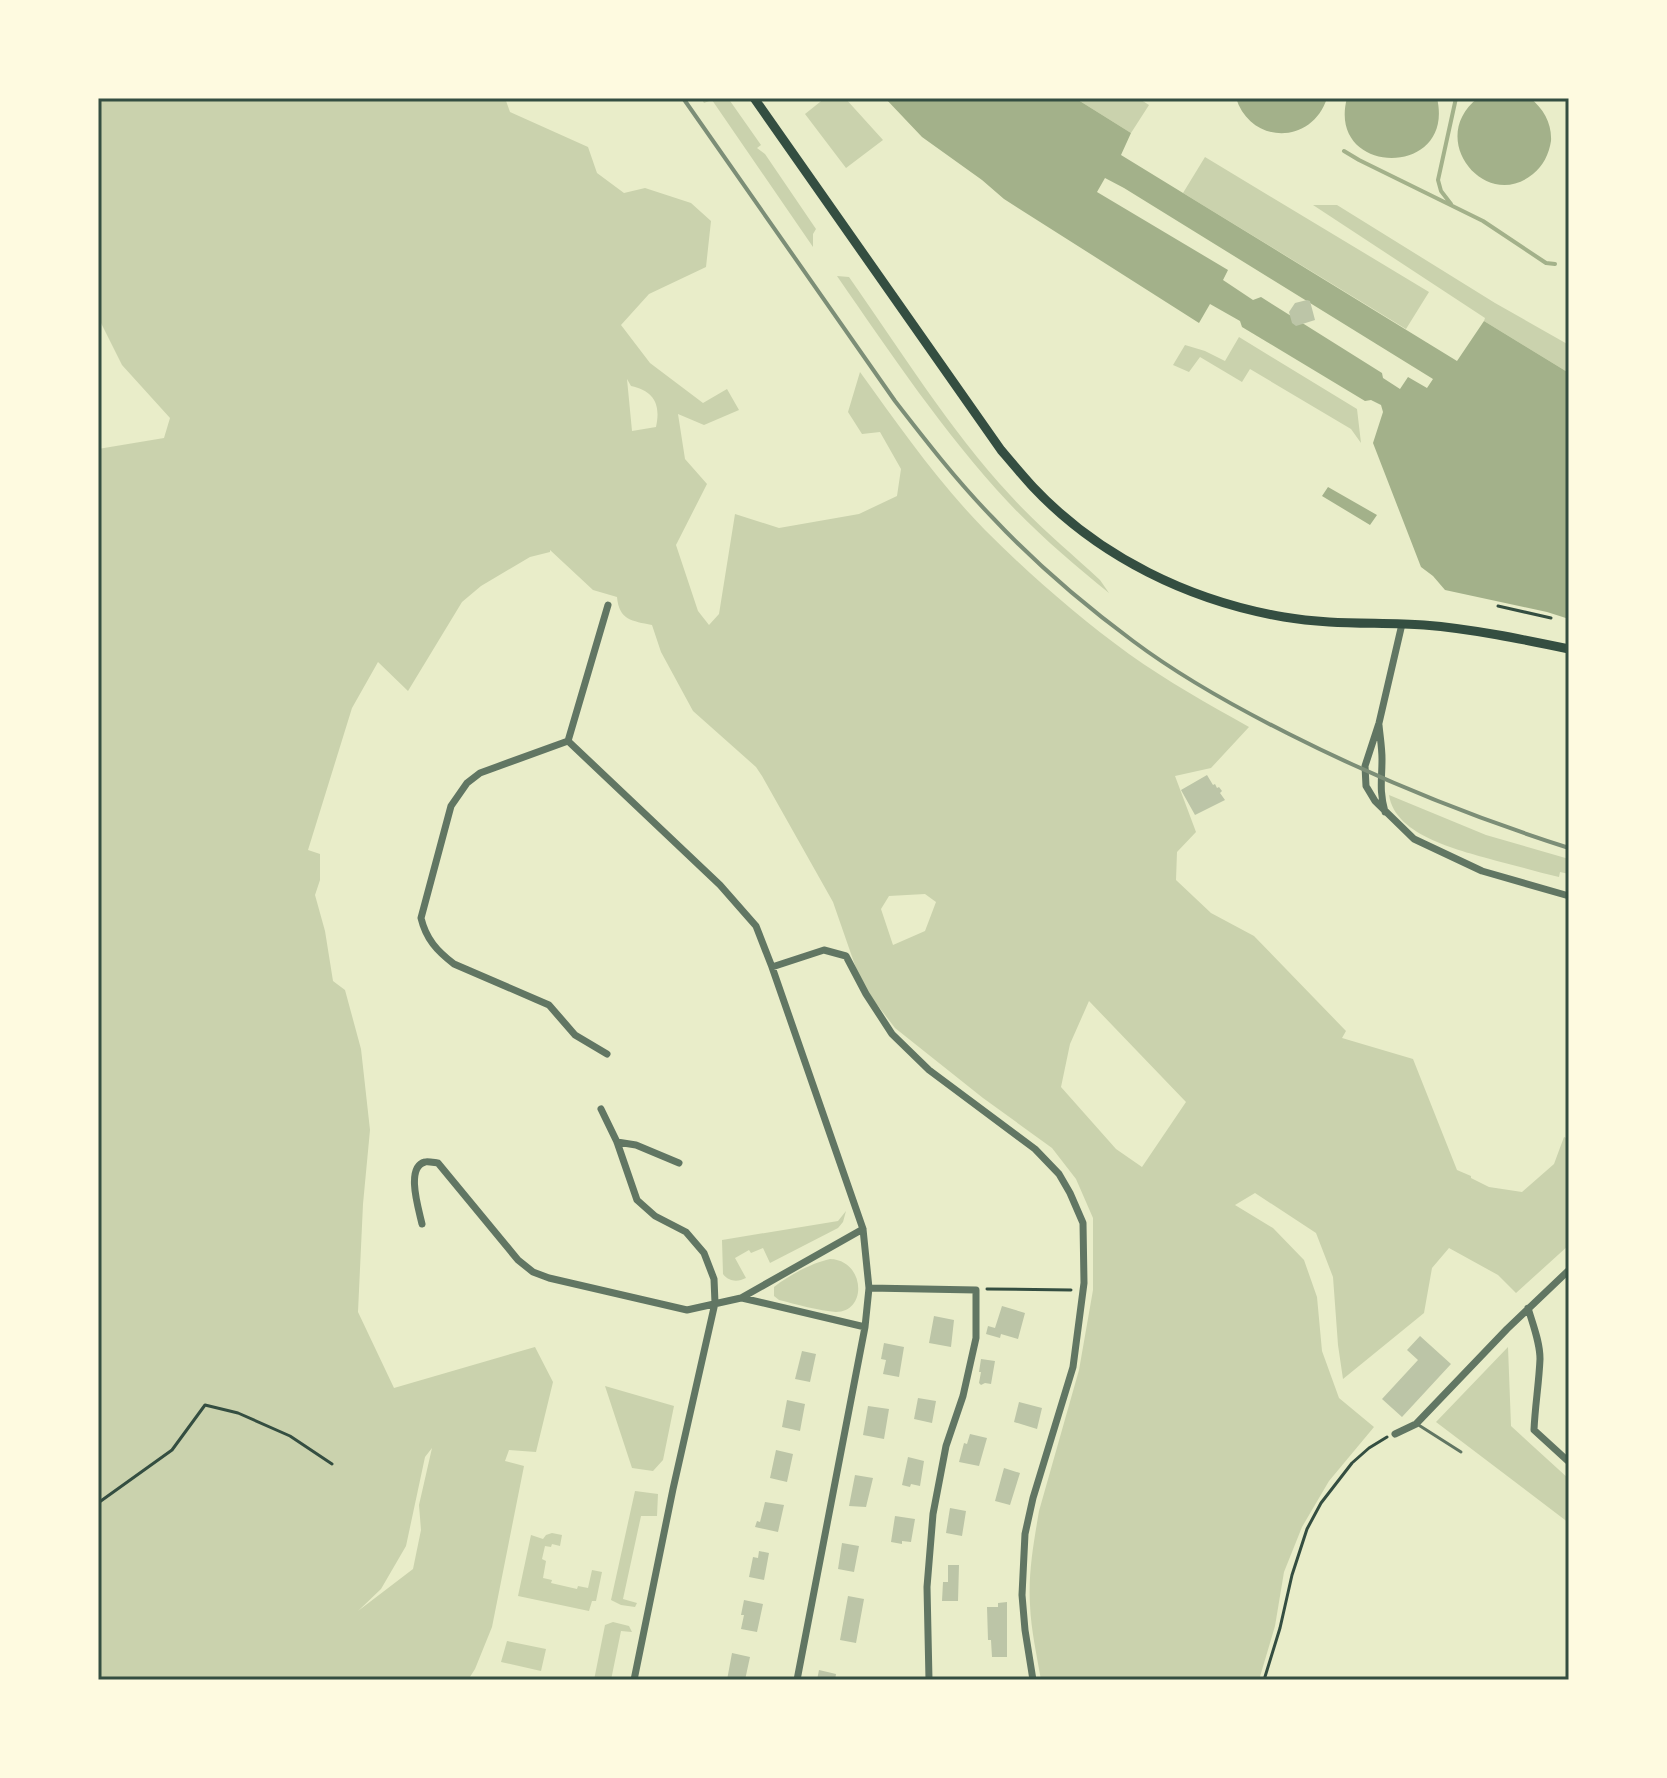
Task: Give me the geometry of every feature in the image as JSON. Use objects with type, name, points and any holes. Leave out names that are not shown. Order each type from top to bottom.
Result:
[{"type":"main road","points":[[754,98],[1001,450],[1034,489],[1113,553],[1178,587],[1226,604],[1285,617],[1462,629],[1569,649]]},
{"type":"street","points":[[568,741],[608,605]]},
{"type":"street","points":[[1402,624],[1379,723],[1365,766],[1366,786],[1375,801],[1414,839],[1482,871],[1569,896]]},
{"type":"street","points":[[1379,723],[1381,797],[1386,812]]},
{"type":"street","points":[[568,741],[720,885],[756,926],[863,1229],[869,1288],[865,1327],[797,1680]]},
{"type":"street","points":[[568,741],[480,773],[467,783],[451,806],[421,918],[424,930],[440,954],[454,964],[549,1005],[575,1035],[607,1054]]},
{"type":"street","points":[[772,967],[824,950],[846,956],[892,1034],[929,1070],[1035,1149],[1059,1174],[1083,1223],[1083,1290],[1073,1367],[1025,1534],[1022,1595],[1033,1680]]},
{"type":"street","points":[[601,1109],[617,1142],[637,1200],[655,1216],[686,1232],[704,1253],[714,1279],[715,1303],[634,1680]]},
{"type":"street","points":[[617,1142],[636,1145],[679,1163]]},
{"type":"street","points":[[422,1224],[414,1182],[415,1172],[426,1161],[438,1163],[518,1260],[533,1272],[687,1310],[741,1298],[863,1229]]},
{"type":"street","points":[[1395,1434],[1416,1424],[1569,1270]]},
{"type":"street","points":[[869,1288],[976,1290],[976,1338],[963,1396],[946,1446],[933,1514],[927,1587],[929,1680]]},
{"type":"street","points":[[741,1298],[865,1327]]},
{"type":"street","points":[[1528,1308],[1539,1344],[1540,1359],[1534,1430],[1569,1462]]},
{"type":"lane","points":[[1416,1424],[1461,1452]]},
{"type":"path","points":[[1498,606],[1551,618]]},
{"type":"path","points":[[976,1290],[1083,1290]]},
{"type":"path","points":[[98,1503],[172,1450],[205,1405],[238,1413],[290,1436],[332,1464]]},
{"type":"path","points":[[1264,1680],[1307,1529],[1321,1503],[1352,1463],[1369,1448],[1395,1434]]},
{"type":"shaded area","points":[[98,98],[505,98],[510,112],[588,147],[597,173],[624,193],[645,188],[691,203],[711,221],[706,267],[649,294],[621,325],[650,363],[703,403],[727,389],[739,410],[704,425],[678,414],[685,459],[707,484],[676,545],[698,611],[709,625],[719,614],[735,514],[779,528],[859,514],[897,496],[901,469],[880,432],[862,434],[848,412],[860,372],[951,493],[1036,579],[1129,654],[1249,727],[1211,768],[1175,776],[1196,832],[1177,852],[1176,880],[1211,913],[1254,936],[1346,1031],[1342,1038],[1413,1059],[1457,1170],[1489,1187],[1522,1192],[1554,1164],[1564,1137],[1569,1139],[1569,1245],[1516,1293],[1498,1275],[1449,1248],[1432,1268],[1424,1313],[1343,1379],[1333,1277],[1316,1233],[1255,1193],[1235,1205],[1273,1228],[1304,1260],[1317,1297],[1322,1351],[1339,1398],[1374,1427],[1329,1481],[1302,1527],[1284,1572],[1275,1626],[1259,1680],[1041,1680],[1031,1614],[1032,1557],[1039,1511],[1079,1370],[1093,1290],[1093,1218],[1076,1179],[1052,1148],[895,1028],[869,994],[857,971],[833,902],[756,767],[693,711],[661,652],[652,625],[628,618],[620,611],[617,597],[593,590],[550,550],[530,557],[481,586],[462,602],[408,691],[378,662],[352,708],[308,850],[320,854],[320,880],[315,895],[325,931],[333,981],[345,990],[361,1049],[370,1130],[358,1312],[394,1388],[535,1347],[553,1382],[536,1452],[509,1450],[505,1461],[524,1466],[492,1627],[468,1680],[98,1680],[98,449],[164,438],[170,418],[122,365],[98,317]],"holes":[[[627,379],[631,386],[650,395],[657,412],[656,427],[632,431]],[[925,894],[936,902],[925,931],[893,945],[881,909],[889,896]],[[1089,1001],[1186,1102],[1142,1167],[1116,1149],[1061,1087],[1070,1044]],[[432,1448],[419,1505],[421,1530],[413,1569],[358,1611],[381,1589],[406,1546],[425,1457]]]},
{"type":"shaded area","points":[[701,98],[728,98],[761,145],[757,148],[765,154],[816,229],[813,247],[712,100],[704,103]]},
{"type":"shaded area","points":[[825,98],[845,98],[883,140],[846,168],[805,114]]},
{"type":"shaded area","points":[[885,98],[1075,98],[1131,133],[1121,155],[1457,361],[1484,321],[1569,373],[1569,619],[1445,590],[1421,567],[1373,443],[1383,412],[1381,405],[1371,400],[1365,401],[1242,327],[1240,321],[1210,304],[1199,323],[1004,199],[922,137]],"holes":[[[1105,178],[1433,379],[1427,388],[1408,377],[1400,389],[1383,378],[1382,373],[1261,297],[1253,300],[1223,280],[1228,270],[1097,192]]]},
{"type":"shaded area","points":[[1075,98],[1138,98],[1149,105],[1131,133]]},
{"type":"shaded area","points":[[1236,98],[1327,98],[1309,124],[1296,131],[1282,133],[1267,131],[1254,124]]},
{"type":"shaded area","points":[[1347,98],[1437,98],[1438,124],[1428,143],[1411,154],[1391,158],[1371,154],[1355,143],[1346,124]]},
{"type":"shaded area","points":[[1478,98],[1530,98],[1543,112],[1551,141],[1545,159],[1533,174],[1515,184],[1497,184],[1481,178],[1468,166],[1460,150],[1458,133],[1463,115]]},
{"type":"shaded area","points":[[1205,157],[1429,292],[1406,329],[1183,193]]},
{"type":"shaded area","points":[[1313,205],[1337,205],[1569,345],[1569,373],[1484,321],[1485,318]]},
{"type":"shaded area","points":[[837,276],[849,277],[926,389],[988,470],[1031,517],[1100,580],[1109,593],[1044,538],[984,476],[919,392]]},
{"type":"shaded area","points":[[1239,337],[1357,409],[1361,443],[1351,429],[1250,369],[1242,382],[1200,357],[1189,372],[1173,365],[1185,345],[1225,361]]},
{"type":"shaded area","points":[[1328,487],[1377,515],[1370,525],[1322,496]]},
{"type":"shaded area","points":[[1389,795],[1486,835],[1569,859],[1569,874],[1560,872],[1559,877],[1432,840],[1404,822],[1394,809]]},
{"type":"shaded area","points":[[846,1211],[838,1228],[770,1263],[763,1248],[751,1253],[749,1250],[735,1258],[746,1278],[728,1279],[723,1274],[722,1240],[838,1221]]},
{"type":"shaded area","points":[[830,1259],[842,1262],[856,1276],[857,1295],[846,1310],[823,1310],[779,1300],[774,1296],[774,1287],[787,1278],[808,1266]]},
{"type":"shaded area","points":[[1508,1347],[1511,1426],[1569,1479],[1569,1523],[1436,1422]]},
{"type":"shaded area","points":[[605,1386],[674,1406],[663,1460],[653,1471],[632,1468]]},
{"type":"shaded area","points":[[635,1491],[658,1494],[657,1516],[641,1516],[623,1599],[637,1603],[635,1607],[611,1600]]},
{"type":"shaded area","points":[[552,1533],[562,1535],[560,1546],[545,1546],[543,1578],[577,1589],[578,1586],[588,1588],[592,1570],[602,1572],[596,1601],[592,1601],[589,1611],[518,1596],[531,1535],[543,1539]]},
{"type":"shaded area","points":[[613,1622],[629,1626],[632,1632],[621,1631],[611,1680],[594,1680],[605,1625]]},
{"type":"shaded area","points":[[507,1641],[546,1649],[541,1671],[501,1662]]},
{"type":"building","points":[[1310,301],[1315,320],[1296,326],[1289,312],[1295,303]]},
{"type":"building","points":[[1207,775],[1213,785],[1222,791],[1220,793],[1225,800],[1195,815],[1181,790]]},
{"type":"building","points":[[1002,1306],[1025,1313],[1018,1339],[986,1334],[988,1326],[995,1328]]},
{"type":"building","points":[[934,1316],[954,1320],[951,1347],[929,1343]]},
{"type":"building","points":[[1420,1336],[1451,1364],[1402,1417],[1382,1399],[1418,1360],[1407,1350]]},
{"type":"building","points":[[884,1343],[904,1347],[899,1377],[883,1374],[886,1360],[881,1359]]},
{"type":"building","points":[[802,1351],[816,1354],[810,1382],[795,1379]]},
{"type":"building","points":[[981,1359],[995,1361],[991,1384],[979,1383]]},
{"type":"building","points":[[918,1398],[936,1401],[932,1423],[914,1419]]},
{"type":"building","points":[[787,1400],[805,1404],[800,1431],[782,1427]]},
{"type":"building","points":[[1019,1402],[1042,1408],[1037,1429],[1014,1422]]},
{"type":"building","points":[[868,1406],[889,1409],[884,1439],[863,1435]]},
{"type":"building","points":[[970,1434],[987,1438],[979,1466],[959,1462]]},
{"type":"building","points":[[776,1450],[793,1454],[787,1482],[770,1478]]},
{"type":"building","points":[[908,1457],[924,1461],[920,1486],[902,1485]]},
{"type":"building","points":[[1004,1468],[1020,1473],[1010,1505],[995,1501]]},
{"type":"building","points":[[855,1475],[873,1478],[866,1507],[849,1506]]},
{"type":"building","points":[[765,1502],[784,1505],[778,1532],[755,1527],[757,1521],[760,1522]]},
{"type":"building","points":[[950,1508],[966,1511],[962,1536],[946,1533]]},
{"type":"building","points":[[895,1516],[915,1519],[911,1542],[891,1542]]},
{"type":"building","points":[[842,1543],[859,1546],[854,1572],[838,1569]]},
{"type":"building","points":[[759,1551],[769,1553],[764,1580],[749,1577],[753,1557],[758,1558]]},
{"type":"building","points":[[948,1565],[959,1565],[958,1601],[942,1601],[943,1582],[948,1582]]},
{"type":"building","points":[[848,1596],[864,1599],[856,1643],[840,1640]]},
{"type":"building","points":[[744,1600],[763,1604],[757,1632],[741,1629]]},
{"type":"building","points":[[1007,1602],[1007,1657],[992,1657],[987,1607],[998,1607],[998,1603]]},
{"type":"building","points":[[732,1653],[750,1657],[745,1680],[727,1680]]},
{"type":"building","points":[[819,1670],[836,1674],[835,1680],[817,1680]]},
{"type":"waterway","points":[[1451,204],[1441,191],[1438,180],[1456,98]]},
{"type":"waterway","points":[[1344,151],[1483,221],[1546,263],[1555,264]]},
{"type":"railway","points":[[683,98],[918,431],[992,517],[1078,598],[1170,667],[1269,724],[1427,797],[1569,848]]}]
